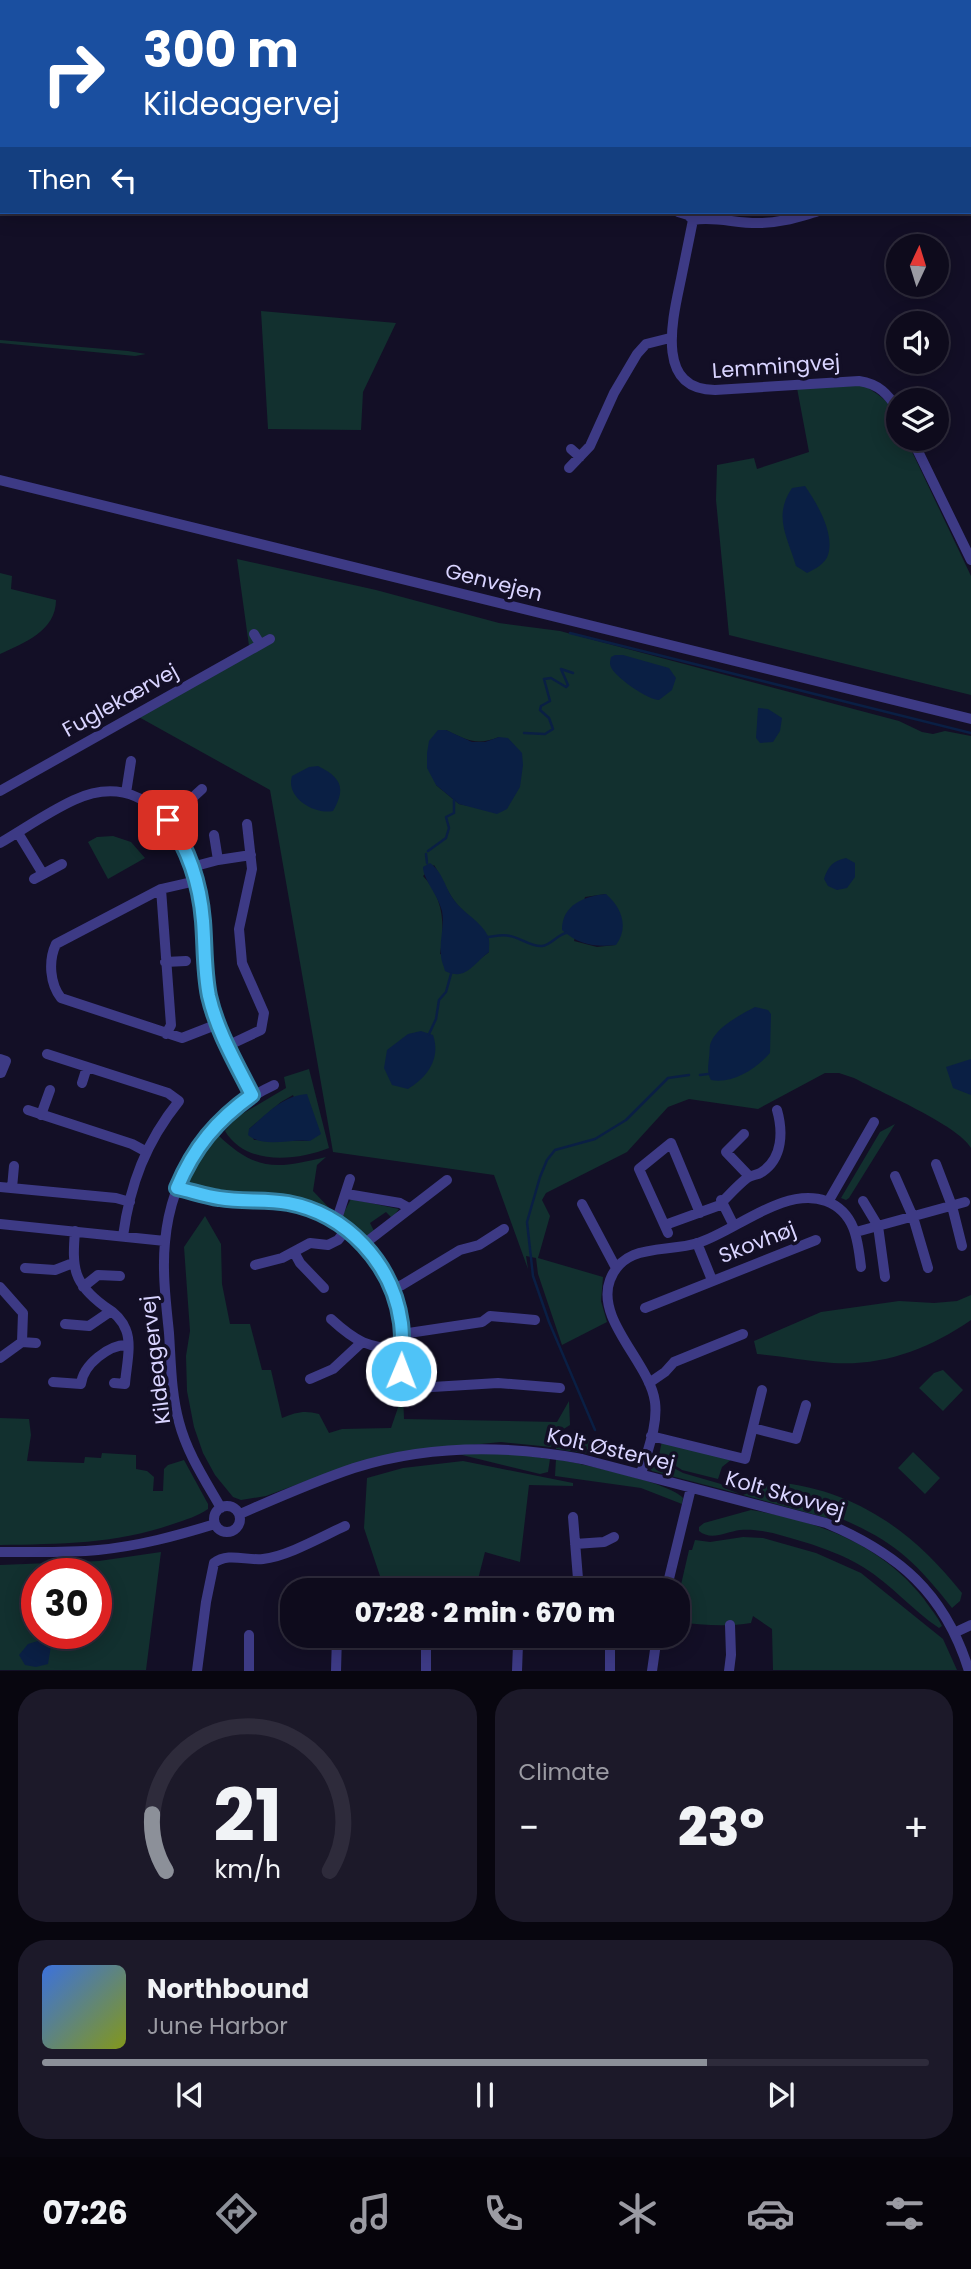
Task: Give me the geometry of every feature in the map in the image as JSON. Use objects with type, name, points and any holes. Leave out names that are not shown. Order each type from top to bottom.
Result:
[{"type":"street","points":[[685,214],[693,220],[708,217],[759,223],[779,222],[809,214]]},
{"type":"street","name":"Lemmingvej","points":[[693,220],[670,338],[677,366],[685,381],[695,388],[715,390],[859,381],[873,384],[886,394]]},
{"type":"street","points":[[569,468],[590,446],[614,393],[637,354],[646,344],[670,338]]},
{"type":"street","points":[[571,449],[580,457]]},
{"type":"street","points":[[918,451],[971,559]]},
{"type":"street","name":"Genvejen","points":[[3,480],[971,719]]},
{"type":"street","name":"Fuglekærvej","points":[[0,790],[265,642],[254,634]]},
{"type":"street","points":[[126,793],[131,761]]},
{"type":"street","points":[[168,820],[202,789]]},
{"type":"street","points":[[0,843],[75,800],[110,792],[126,793],[142,799],[168,820],[178,834],[196,881],[202,913],[209,994],[218,1024],[252,1095]]},
{"type":"street","points":[[227,1046],[261,1030],[264,1013],[242,963],[240,941],[239,929],[253,869],[247,824]]},
{"type":"street","points":[[18,833],[39,877],[62,864]]},
{"type":"street","points":[[214,835],[218,860]]},
{"type":"street","points":[[192,867],[251,855]]},
{"type":"street","points":[[196,881],[161,889],[56,944],[52,952],[51,972],[54,989],[61,998],[166,1034],[182,1038],[218,1024]]},
{"type":"street","points":[[161,889],[171,1025],[166,1034]]},
{"type":"street","points":[[166,962],[186,961]]},
{"type":"street","points":[[47,1054],[168,1093],[179,1101],[145,1151],[123,1236]]},
{"type":"street","points":[[0,1059],[6,1061],[1,1073]]},
{"type":"street","points":[[82,1083],[87,1067]]},
{"type":"street","name":"Kildeagervej","points":[[221,1508],[188,1449],[175,1404],[167,1311],[165,1241],[177,1188],[203,1139],[212,1127],[252,1095],[274,1085]]},
{"type":"street","points":[[41,1115],[50,1090]]},
{"type":"street","points":[[699,1213],[671,1143],[639,1169],[666,1229],[699,1213],[722,1201],[749,1176],[762,1172],[774,1160],[781,1136],[777,1110]]},
{"type":"street","points":[[28,1111],[132,1144],[145,1151]]},
{"type":"street","points":[[861,1267],[856,1232],[847,1216],[828,1202],[874,1122]]},
{"type":"street","points":[[744,1134],[726,1152],[749,1176]]},
{"type":"street","points":[[936,1164],[952,1206],[962,1246]]},
{"type":"street","points":[[12,1188],[14,1166]]},
{"type":"street","points":[[895,1176],[913,1217],[928,1268]]},
{"type":"street","points":[[336,1222],[350,1179]]},
{"type":"street","points":[[364,1244],[447,1180]]},
{"type":"street","points":[[0,1187],[116,1198],[130,1202]]},
{"type":"street","points":[[177,1188],[218,1198],[290,1203],[326,1216],[364,1244],[392,1289],[402,1334],[401,1387],[498,1383],[560,1388]]},
{"type":"street","points":[[346,1194],[400,1203],[408,1208]]},
{"type":"street","name":"Skovhøj","points":[[616,1268],[629,1256],[697,1243],[798,1198],[817,1198],[828,1202]]},
{"type":"street","name":"Skovhøj","points":[[722,1201],[734,1226]]},
{"type":"street","points":[[863,1201],[878,1226],[885,1277]]},
{"type":"street","points":[[856,1232],[965,1202]]},
{"type":"street","points":[[582,1204],[616,1268],[608,1288],[610,1311],[649,1383],[655,1402],[655,1418],[641,1475]]},
{"type":"street","points":[[0,1224],[165,1241]]},
{"type":"street","points":[[255,1265],[294,1252],[310,1243],[328,1245],[338,1240],[347,1229]]},
{"type":"street","points":[[392,1289],[460,1250],[479,1245],[504,1229]]},
{"type":"street","name":"Kildeagervej","points":[[75,1231],[73,1263],[83,1287],[118,1316],[126,1329],[128,1345],[125,1384],[114,1383]]},
{"type":"street","name":"Skovhøj","points":[[645,1308],[816,1240]]},
{"type":"street","name":"Skovhøj","points":[[697,1243],[712,1280]]},
{"type":"street","points":[[294,1252],[300,1263],[324,1289]]},
{"type":"street","points":[[25,1268],[55,1270],[73,1263]]},
{"type":"street","name":"Kildeagervej","points":[[83,1287],[98,1275],[120,1276]]},
{"type":"street","points":[[1,1291],[23,1312],[22,1342]]},
{"type":"street","name":"Kildeagervej","points":[[65,1324],[89,1326],[111,1311]]},
{"type":"street","points":[[402,1334],[482,1322],[490,1316],[535,1320]]},
{"type":"street","points":[[331,1319],[360,1343],[379,1349],[402,1349]]},
{"type":"street","points":[[649,1383],[674,1362],[743,1334]]},
{"type":"street","points":[[0,1358],[22,1342],[36,1343]]},
{"type":"street","points":[[310,1379],[333,1369],[360,1343]]},
{"type":"street","name":"Kildeagervej","points":[[53,1382],[81,1384],[90,1365],[114,1347],[128,1345]]},
{"type":"street","points":[[651,1436],[745,1459],[762,1390]]},
{"type":"street","points":[[753,1428],[796,1439],[806,1405]]},
{"type":"street","name":"Kolt Østervej","points":[[240,1514],[355,1468],[393,1458],[448,1451],[493,1449],[548,1453],[691,1488]]},
{"type":"street","points":[[669,1578],[691,1488]]},
{"type":"street","name":"Kolt Skovvej","points":[[691,1488],[826,1523],[862,1538],[888,1555],[913,1576],[938,1604],[956,1632],[969,1671]]},
{"type":"street","points":[[230,1506],[240,1514],[239,1526],[232,1532],[220,1530],[215,1524],[215,1514],[221,1508],[230,1506]]},
{"type":"street","points":[[573,1517],[578,1578]]},
{"type":"street","points":[[0,1552],[96,1550],[132,1546],[167,1539],[215,1524]]},
{"type":"street","points":[[197,1671],[214,1563],[223,1558],[272,1558],[345,1526]]},
{"type":"street","points":[[575,1544],[604,1542],[614,1537]]},
{"type":"street","points":[[729,1671],[730,1625]]},
{"type":"street","points":[[956,1632],[971,1625]]},
{"type":"street","points":[[248,1671],[249,1634]]},
{"type":"street","points":[[336,1671],[337,1648]]},
{"type":"street","points":[[426,1648],[426,1671]]},
{"type":"street","points":[[517,1671],[518,1648]]},
{"type":"street","points":[[610,1648],[610,1671]]},
{"type":"street","points":[[652,1671],[655,1648]]},
{"type":"green space","points":[[261,311],[396,323],[363,392],[361,430],[268,429]]},
{"type":"green space","points":[[0,340],[146,354],[135,356],[0,343]]},
{"type":"green space","points":[[864,385],[886,401],[886,451],[912,451],[971,576],[971,695],[729,635],[716,500],[717,465],[754,458],[757,469],[809,452],[797,388]]},
{"type":"green space","points":[[237,559],[376,590],[499,623],[560,631],[899,721],[922,732],[933,734],[945,731],[971,736],[971,1148],[951,1129],[935,1119],[839,1073],[825,1073],[758,1109],[689,1099],[668,1107],[627,1152],[546,1193],[542,1200],[550,1216],[538,1258],[603,1277],[601,1301],[607,1322],[562,1345],[538,1274],[536,1258],[526,1256],[528,1269],[494,1175],[333,1152],[270,790],[137,716],[250,653]],"holes":[[[446,730],[472,741],[499,737],[474,807],[459,804],[436,785]],[[434,865],[453,899],[482,928],[489,952],[476,962],[440,954],[442,923],[439,903],[423,876]],[[606,894],[615,945],[597,947],[574,941],[585,897]]]},
{"type":"green space","points":[[0,573],[12,576],[11,589],[56,600],[55,611],[45,628],[0,654]]},
{"type":"green space","points":[[113,836],[131,842],[145,858],[108,879],[88,842],[97,837]]},
{"type":"green space","points":[[309,1069],[329,1148],[302,1156],[273,1158],[245,1150],[225,1131],[237,1117],[286,1088],[284,1077]],"holes":[[[293,1095],[310,1141],[254,1140],[249,1129]]]},
{"type":"green space","points":[[895,1124],[849,1198],[841,1198],[880,1132]]},
{"type":"green space","points":[[217,1134],[243,1155],[267,1164],[293,1164],[326,1157],[317,1165],[313,1191],[335,1214],[227,1196],[190,1186],[188,1182],[198,1161]]},
{"type":"green space","points":[[351,1199],[399,1209],[392,1218],[386,1212],[370,1223],[374,1231],[364,1238],[341,1218]]},
{"type":"green space","points":[[205,1216],[221,1244],[222,1284],[230,1324],[250,1324],[262,1370],[271,1370],[282,1418],[300,1412],[319,1414],[329,1433],[342,1429],[391,1428],[403,1393],[404,1419],[557,1422],[569,1401],[570,1425],[554,1435],[551,1447],[501,1442],[409,1451],[344,1467],[266,1496],[241,1500],[233,1497],[215,1475],[203,1453],[194,1427],[187,1391],[186,1356],[190,1331],[184,1247]]},
{"type":"green space","points":[[971,1295],[971,1320],[939,1339],[905,1354],[870,1362],[833,1363],[757,1354],[754,1341],[821,1312],[899,1301],[957,1301]]},
{"type":"green space","points":[[943,1370],[963,1390],[943,1411],[919,1388],[934,1373]]},
{"type":"green space","points":[[0,1418],[29,1419],[31,1435],[27,1461],[84,1463],[85,1457],[101,1458],[102,1453],[136,1455],[136,1469],[147,1471],[154,1477],[153,1491],[163,1491],[164,1469],[168,1465],[184,1460],[208,1504],[208,1509],[182,1521],[131,1536],[88,1542],[0,1545]]},
{"type":"green space","points":[[563,1434],[622,1449],[611,1457],[556,1449]]},
{"type":"green space","points":[[662,1441],[732,1459],[722,1467],[718,1479],[682,1470],[659,1455]]},
{"type":"green space","points":[[913,1452],[940,1478],[925,1494],[898,1468]]},
{"type":"green space","points":[[508,1453],[550,1459],[548,1472],[540,1474],[458,1454]]},
{"type":"green space","points":[[650,1455],[683,1473],[721,1484],[724,1488],[740,1494],[652,1471],[647,1465]]},
{"type":"green space","points":[[556,1459],[624,1474],[662,1486],[683,1498],[682,1504],[641,1488],[555,1476]]},
{"type":"green space","points":[[463,1461],[573,1483],[573,1486],[529,1485],[520,1562],[485,1552],[478,1578],[381,1578],[364,1528],[367,1478],[403,1468]]},
{"type":"green space","points":[[776,1482],[832,1494],[880,1517],[923,1551],[943,1571],[962,1593],[960,1601],[952,1608],[925,1575],[899,1551],[851,1523],[830,1514],[827,1518],[743,1495]]},
{"type":"green space","points":[[751,1510],[824,1528],[868,1550],[907,1580],[942,1626],[939,1628],[929,1621],[863,1567],[827,1550],[764,1531],[740,1530],[714,1536],[699,1531],[699,1527],[704,1523]]},
{"type":"green space","points":[[743,1537],[763,1538],[816,1553],[861,1573],[943,1639],[957,1670],[773,1670],[772,1629],[753,1616],[751,1623],[690,1623],[690,1578],[683,1578],[689,1550],[692,1550],[695,1540],[710,1542]]},
{"type":"green space","points":[[161,1552],[146,1670],[0,1670],[0,1565],[21,1564],[21,1649],[112,1649],[112,1559]]},
{"type":"water","points":[[805,486],[824,519],[830,547],[825,561],[807,573],[796,566],[783,526],[786,498],[792,488]]},
{"type":"water","points":[[615,655],[669,668],[676,678],[672,690],[659,700],[641,693],[612,669],[611,657]]},
{"type":"water","points":[[758,708],[768,709],[782,718],[780,731],[773,742],[760,743],[756,738]]},
{"type":"water","points":[[438,730],[446,730],[472,742],[508,738],[522,753],[520,787],[507,809],[497,814],[459,804],[436,785],[427,768],[427,753],[429,741]]},
{"type":"water","points":[[318,766],[332,774],[339,784],[340,795],[333,811],[326,812],[310,807],[297,798],[293,791],[292,776],[309,767]]},
{"type":"water","points":[[846,858],[855,863],[855,877],[847,888],[837,890],[828,886],[824,879],[829,867]]},
{"type":"water","points":[[430,863],[438,871],[454,900],[481,926],[489,938],[489,952],[464,973],[452,974],[445,971],[441,950],[442,911],[425,877],[423,867]]},
{"type":"water","points":[[606,894],[616,905],[622,918],[622,931],[616,945],[587,944],[562,930],[566,914],[576,903]]},
{"type":"water","points":[[755,1007],[768,1010],[771,1014],[770,1053],[744,1074],[728,1080],[711,1080],[708,1064],[714,1036],[730,1022]]},
{"type":"water","points":[[421,1031],[433,1035],[435,1051],[431,1066],[421,1079],[408,1089],[392,1085],[384,1068],[387,1050],[408,1034]]},
{"type":"water","points":[[971,1059],[971,1095],[953,1088],[946,1067]]},
{"type":"water","points":[[307,1094],[321,1134],[310,1141],[270,1142],[248,1135],[249,1129],[276,1106],[290,1098]]},
{"type":"water","points":[[24,1649],[50,1649],[48,1664],[36,1667],[25,1665],[19,1655]]},
{"type":"waterway","points":[[570,633],[971,733]]},
{"type":"waterway","points":[[524,733],[545,734],[553,729],[549,718],[540,710],[541,706],[550,701],[544,679],[551,678],[566,687],[568,685],[561,669],[573,673]]},
{"type":"waterway","points":[[428,851],[446,838],[449,828],[446,817],[454,813],[454,800]]},
{"type":"waterway","points":[[426,854],[427,863]]},
{"type":"waterway","points":[[488,937],[507,935],[542,946],[566,933]]},
{"type":"waterway","points":[[429,1034],[436,1019],[439,1000],[446,992],[451,974]]},
{"type":"waterway","points":[[700,1075],[708,1074]]},
{"type":"waterway","points":[[595,1430],[549,1322],[533,1276],[527,1222],[540,1177],[547,1160],[555,1150],[595,1139],[626,1120],[668,1078],[689,1075]]},
{"type":"route","points":[[168,820],[187,853],[200,897],[204,959],[213,1010],[227,1046],[252,1095],[212,1127],[192,1156],[177,1188],[218,1198],[290,1203],[326,1216],[351,1232],[364,1244],[392,1289],[401,1321],[401,1371]]}]
